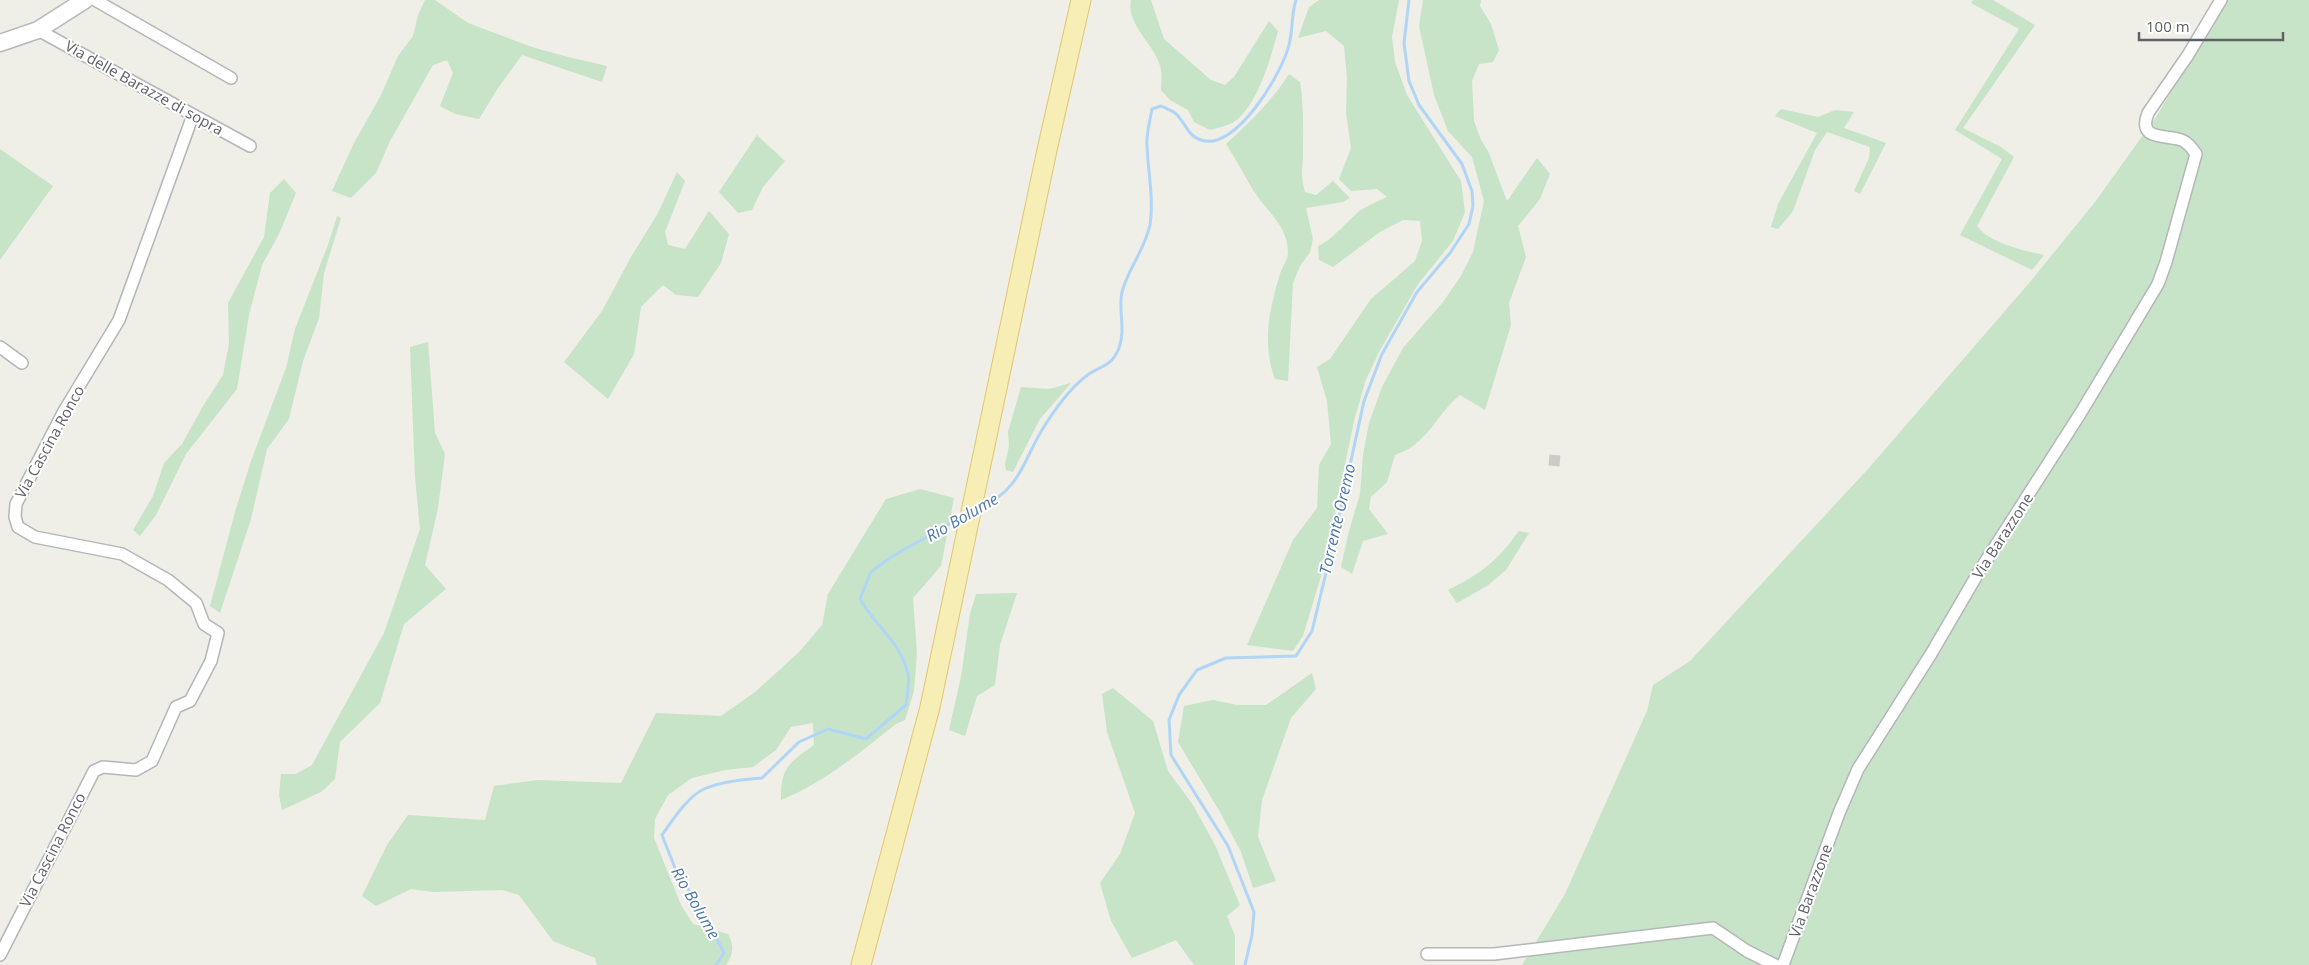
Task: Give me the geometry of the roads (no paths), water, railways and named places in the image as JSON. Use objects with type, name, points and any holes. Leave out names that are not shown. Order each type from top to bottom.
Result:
[{"type":"main road","points":[[861,965],[930,707],[1047,150],[1081,0]]},
{"type":"street","points":[[1,45],[38,30],[85,0]]},
{"type":"street","points":[[96,0],[231,78]]},
{"type":"street","name":"Via Barazzone","points":[[1784,965],[1839,813],[1858,769],[1931,654],[1980,570],[2080,414],[2158,284],[2166,262],[2196,154],[2191,145],[2179,139],[2151,134],[2145,126],[2148,112],[2188,55],[2221,0]]},
{"type":"street","name":"Via delle Barazze di sopra","points":[[38,30],[250,146]]},
{"type":"street","name":"Via Cascina Ronco","points":[[0,955],[94,771],[103,767],[136,770],[152,761],[176,707],[190,701],[211,661],[218,633],[204,624],[196,602],[168,580],[145,566],[122,554],[35,537],[18,527],[15,517],[16,504],[64,411],[119,320],[193,115]]},
{"type":"street","points":[[0,347],[22,363]]},
{"type":"street","points":[[1427,954],[1494,954],[1713,928],[1748,951],[1775,965]]},
{"type":"waterway","name":"Rio Bolume","points":[[979,509],[1006,491],[1021,471],[1039,435],[1066,396],[1089,374],[1110,362],[1119,348],[1122,334],[1122,292],[1148,234],[1150,225],[1151,195],[1147,141],[1152,109],[1161,106],[1173,112],[1189,132],[1201,140],[1215,141],[1229,134],[1256,108],[1285,58],[1289,45],[1296,0]]},
{"type":"waterway","name":"Torrente Oremo","points":[[1245,965],[1252,935],[1254,912],[1228,846],[1171,755],[1169,720],[1179,695],[1197,670],[1226,658],[1296,656],[1312,631],[1364,401],[1382,354],[1417,292],[1450,253],[1469,224],[1473,206],[1472,191],[1462,164],[1419,105],[1409,81],[1404,43],[1409,0]]},
{"type":"waterway","name":"Rio Bolume","points":[[716,965],[724,953],[699,905],[677,873],[662,835],[675,816],[698,792],[711,786],[762,778],[799,742],[828,729],[866,739],[906,705],[909,681],[905,663],[894,643],[860,599],[871,572],[891,557],[964,516]]},
{"type":"tunnel","points":[[1554,466],[1555,454]]}]
